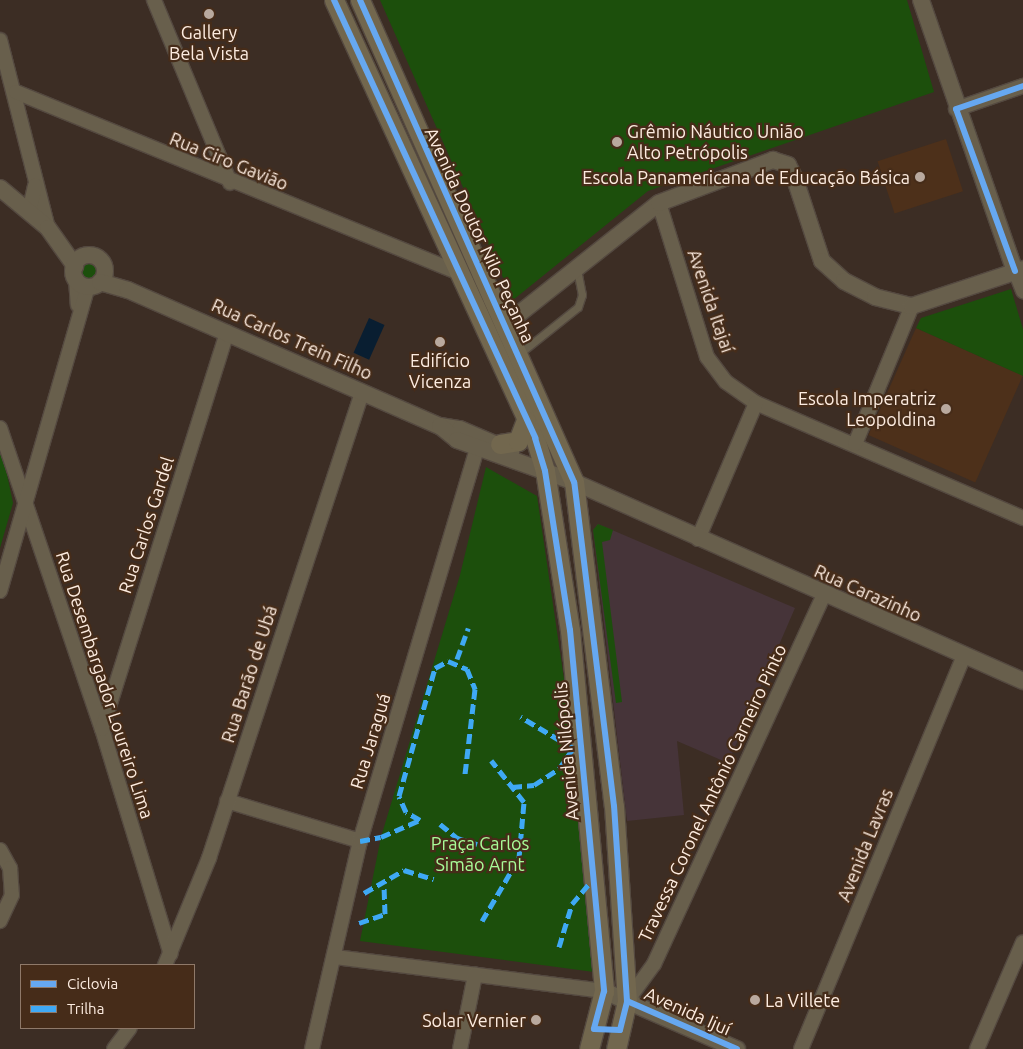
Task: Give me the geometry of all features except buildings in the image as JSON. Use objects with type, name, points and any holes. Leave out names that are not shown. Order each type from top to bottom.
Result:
[{"type":"main road","name":"Avenida Doutor Nilo Peçanha","points":[[334,0],[445,249],[526,420],[545,471]]},
{"type":"main road","name":"Avenida Doutor Nilo Peçanha","points":[[360,0],[507,319],[518,354],[574,482]]},
{"type":"main road","points":[[500,444],[518,441],[526,420]]},
{"type":"main road","name":"Avenida Nilópolis","points":[[545,471],[553,512],[570,630],[604,991],[590,1049]]},
{"type":"main road","points":[[553,512],[564,489],[574,482],[614,806],[627,1001],[616,1049]]},
{"type":"street","points":[[154,0],[230,183]]},
{"type":"street","points":[[921,0],[956,108],[1019,270],[1023,291]]},
{"type":"street","points":[[0,40],[16,92],[36,186],[42,195],[48,228]]},
{"type":"street","points":[[956,108],[1023,86]]},
{"type":"street","name":"Rua Ciro Gavião","points":[[16,92],[230,183],[456,272]]},
{"type":"street","points":[[507,319],[659,203],[773,160],[788,165],[822,261],[844,281],[875,297],[912,306],[1019,270]]},
{"type":"street","points":[[30,212],[36,186]]},
{"type":"street","points":[[0,188],[48,228],[88,273],[26,505],[0,591]]},
{"type":"street","name":"Avenida Itajaí","points":[[659,203],[706,357],[726,382],[756,403],[855,444],[1023,518]]},
{"type":"street","points":[[430,262],[445,249]]},
{"type":"street","name":"Rua Carlos Trein Filho","points":[[88,273],[440,426],[500,444],[545,471]]},
{"type":"street","points":[[855,444],[912,306]]},
{"type":"street","name":"Rua Carlos Gardel","points":[[102,729],[227,332]]},
{"type":"street","name":"Rua Barão de Ubá","points":[[168,960],[227,801],[362,392]]},
{"type":"street","points":[[574,482],[698,539],[756,403]]},
{"type":"street","name":"Rua Carlos Trein Filho","points":[[440,426],[457,440],[574,482]]},
{"type":"street","name":"Rua Desembargador Loureiro Lima","points":[[0,428],[102,729],[168,960]]},
{"type":"street","name":"Rua Jaraguá","points":[[312,1049],[335,957],[360,841],[477,448]]},
{"type":"street","name":"Rua Carazinho","points":[[698,539],[823,596],[1023,681]]},
{"type":"street","name":"Travessa Coronel Antônio Carneiro Pinto","points":[[627,1001],[654,964],[823,596]]},
{"type":"street","name":"Avenida Lavras","points":[[801,1049],[964,656]]},
{"type":"street","points":[[227,801],[360,841]]},
{"type":"street","points":[[0,850],[10,868],[12,896],[0,921]]},
{"type":"street","points":[[977,1049],[1023,942]]},
{"type":"street","points":[[335,957],[604,991]]},
{"type":"street","points":[[460,1049],[475,975]]},
{"type":"street","name":"Avenida Ijuí","points":[[604,991],[737,1049]]},
{"type":"street","points":[[114,1049],[129,1029]]},
{"type":"lane","points":[[518,354],[578,307],[582,294],[576,267]]},
{"type":"shaded area","name":"Escola Panamericana de Educação Básica","points":[[946,139],[963,191],[895,214],[878,161]]},
{"type":"shaded area","name":"Escola Imperatriz Leopoldina","points":[[916,328],[1023,376],[975,482],[868,435]]},
{"type":"shaded area","points":[[598,524],[795,608],[728,763],[677,741],[684,815],[627,821],[593,530]]},
{"type":"green space","name":"Grêmio Náutico União Alto Petrópolis","points":[[380,0],[907,0],[934,92],[648,191],[513,300]]},
{"type":"green space","points":[[89,259],[97,263],[101,271],[97,279],[89,283],[81,279],[77,271],[81,263]]},
{"type":"green space","points":[[1011,289],[1023,329],[1023,376],[916,328],[921,318]]},
{"type":"green space","points":[[0,441],[13,503],[0,548]]},
{"type":"green space","name":"Praça Carlos Simão Arnt","points":[[486,467],[537,496],[564,679],[594,972],[360,941],[381,837],[460,575]]},
{"type":"green space","points":[[598,524],[613,530],[610,540],[602,542],[622,702],[616,703],[593,530]]},
{"type":"water","points":[[369,318],[385,325],[369,360],[354,353]]},
{"type":"marked path","points":[[457,659],[468,628]]},
{"type":"marked path","points":[[420,820],[406,812],[399,796],[435,668],[448,661],[467,669],[475,689],[465,774]]},
{"type":"marked path","points":[[512,787],[534,785],[559,769],[573,748],[521,717]]},
{"type":"marked path","points":[[482,921],[519,858],[524,802],[491,760]]},
{"type":"marked path","points":[[360,841],[381,837],[420,820]]},
{"type":"marked path","points":[[440,824],[457,838],[477,844]]},
{"type":"marked path","points":[[364,893],[404,870],[434,879]]},
{"type":"marked path","points":[[359,923],[385,914],[384,883]]},
{"type":"marked path","points":[[559,947],[572,904],[589,884]]},
{"type":"cycle path","points":[[334,0],[535,438],[545,471],[570,630],[604,991],[594,1029],[620,1030],[627,1001],[614,806],[574,482],[360,0]]},
{"type":"cycle path","points":[[1015,271],[956,109],[1023,86]]},
{"type":"cycle path","points":[[627,1001],[737,1049]]},
{"type":"place","name":"Gallery Bela Vista","points":[[209,14]]},
{"type":"place","name":"Grêmio Náutico União Alto Petrópolis","points":[[617,142]]},
{"type":"place","name":"Escola Panamericana de Educação Básica","points":[[920,177]]},
{"type":"place","name":"Edifício Vicenza","points":[[440,342]]},
{"type":"place","name":"Escola Imperatriz Leopoldina","points":[[946,409]]},
{"type":"place","name":"La Villete","points":[[755,1000]]},
{"type":"place","name":"Solar Vernier","points":[[536,1020]]}]
